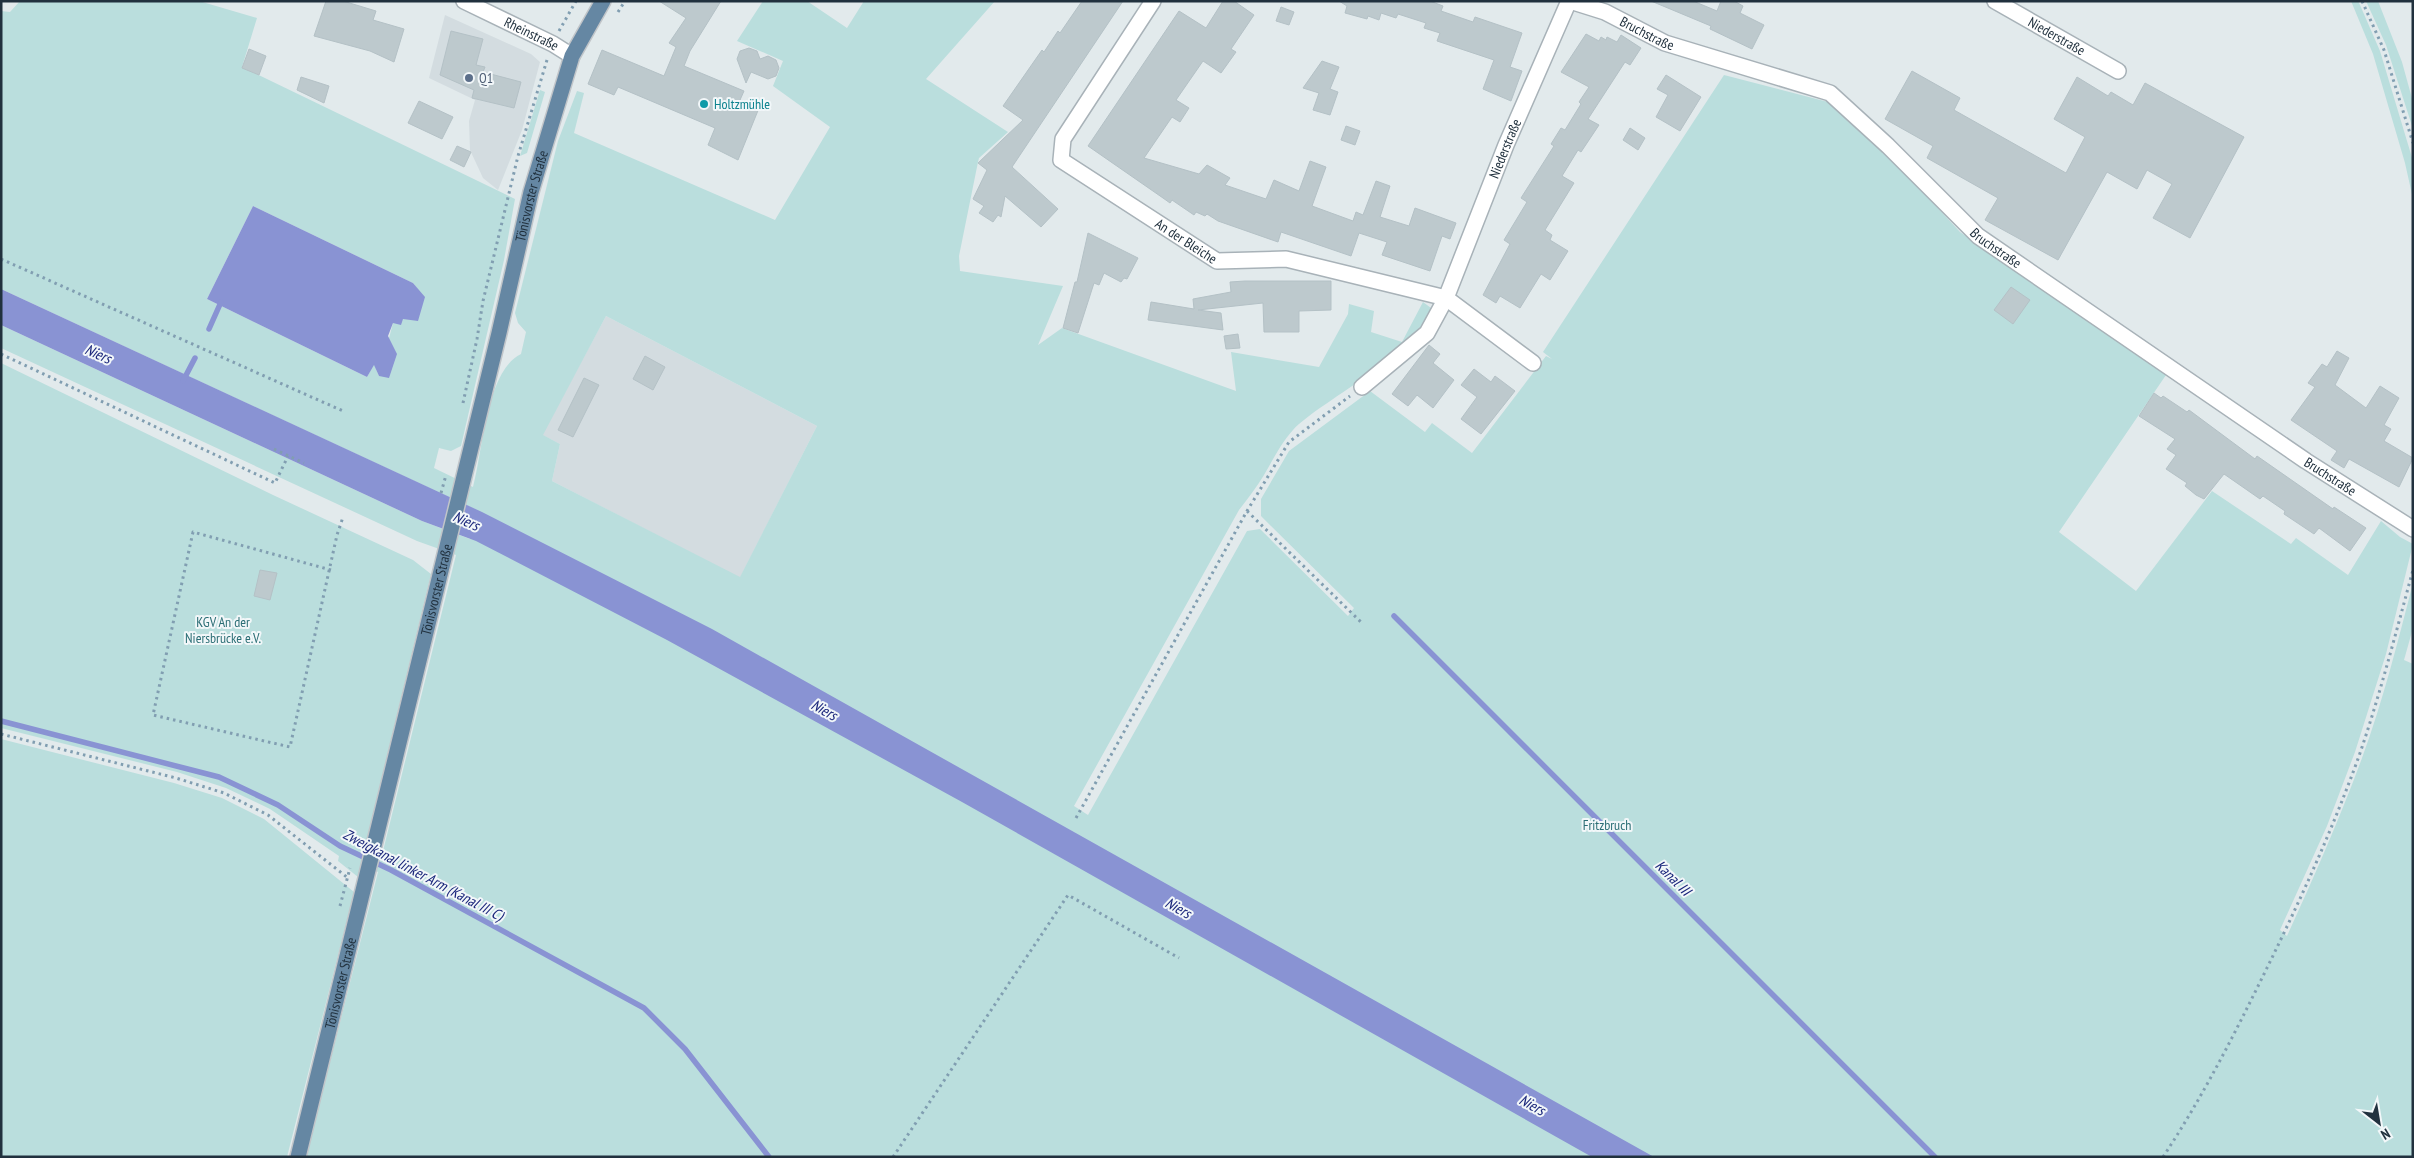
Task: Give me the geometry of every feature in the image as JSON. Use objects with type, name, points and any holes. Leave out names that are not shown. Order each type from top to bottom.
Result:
[{"type":"main road","name":"Tönisvorster Straße","points":[[298,1157],[461,484],[500,333],[531,192],[572,56],[603,1]]},
{"type":"street","name":"Rheinstraße","points":[[464,1],[553,44],[572,56]]},
{"type":"street","name":"An der Bleiche","points":[[1153,1],[1063,139],[1061,160],[1217,261],[1286,259],[1446,298]]},
{"type":"street","name":"Niederstraße","points":[[1446,298],[1506,146],[1570,1]]},
{"type":"street","name":"Bruchstraße","points":[[1570,1],[1605,12],[1665,43],[1830,93],[1888,146],[1978,236],[2306,461],[2413,529]]},
{"type":"street","name":"Niederstraße","points":[[1995,1],[2118,71]]},
{"type":"street","points":[[1362,387],[1427,333],[1446,298],[1533,363]]},
{"type":"path","points":[[463,405],[483,301],[518,156],[553,44],[576,1]]},
{"type":"path","points":[[2362,1],[2384,50],[2413,143]]},
{"type":"path","points":[[1,259],[343,411]]},
{"type":"path","points":[[1,354],[275,483],[288,456]]},
{"type":"path","points":[[1076,818],[1247,511],[1289,442],[1362,387]]},
{"type":"path","points":[[274,449],[304,464]]},
{"type":"path","points":[[444,480],[447,471]]},
{"type":"path","points":[[1247,511],[1363,624]]},
{"type":"path","points":[[330,570],[193,532],[153,715],[290,747],[330,570],[337,536],[343,518]]},
{"type":"path","points":[[2163,1157],[2187,1120],[2222,1058],[2283,935],[2330,832],[2359,755],[2388,662],[2413,570]]},
{"type":"path","points":[[1,734],[176,778],[224,793],[268,814],[347,877],[364,887]]},
{"type":"path","points":[[893,1157],[1068,895],[1180,958]]},
{"type":"shaded area","points":[[445,15],[531,54],[540,62],[522,130],[498,190],[483,178],[470,150],[469,121],[475,100],[429,78]]},
{"type":"shaded area","points":[[606,316],[817,426],[740,578],[552,481],[560,444],[542,435]]},
{"type":"green space","points":[[20,1],[199,1],[257,18],[242,67],[515,199],[504,260],[461,446],[451,451],[439,448],[434,468],[473,487],[493,394],[500,377],[509,363],[521,354],[526,332],[518,323],[515,313],[558,141],[577,91],[584,93],[574,133],[775,220],[830,127],[773,86],[783,61],[737,41],[763,1],[807,1],[847,28],[864,1],[995,1],[926,79],[1008,132],[979,158],[959,256],[960,271],[1063,286],[1038,345],[1062,328],[1236,391],[1231,352],[1319,367],[1348,314],[1349,304],[1374,311],[1371,332],[1402,342],[1423,302],[1431,308],[1426,323],[1413,339],[1395,355],[1293,430],[1239,510],[1074,806],[1088,815],[1247,531],[1260,529],[1348,616],[1354,608],[1261,516],[1261,499],[1289,451],[1370,391],[1425,432],[1432,423],[1472,453],[1546,356],[1552,359],[1543,352],[1724,75],[1828,102],[1885,151],[1960,232],[2166,375],[2059,532],[2136,591],[2212,491],[2291,544],[2296,538],[2348,575],[2381,521],[2400,537],[2413,544],[2386,654],[2355,752],[2327,826],[2280,930],[2287,936],[2354,780],[2383,693],[2413,583],[2413,628],[2404,660],[2413,664],[2413,1157],[306,1157],[378,872],[361,865],[358,877],[338,861],[339,856],[270,809],[226,788],[177,772],[1,728],[1,363],[273,495],[413,560],[431,574],[365,847],[382,855],[456,555],[417,541],[1,348],[1,325],[422,521],[470,539],[477,510],[1,289],[1,11],[10,12]],"holes":[[[253,206],[413,283],[424,297],[403,319],[393,323],[379,376],[374,364],[367,377],[207,299]],[[606,316],[817,426],[740,577],[552,481],[560,444],[543,435]]]},
{"type":"green space","points":[[2351,1],[2358,1],[2380,51],[2413,161],[2413,199],[2405,163],[2373,54]]},
{"type":"green space","points":[[2366,1],[2378,1],[2402,62],[2413,102],[2413,129],[2386,45]]},
{"type":"green space","points":[[540,90],[545,92],[527,153],[520,156]]},
{"type":"green space","points":[[1,739],[174,783],[222,798],[264,819],[354,892],[287,1157],[1,1157]]},
{"type":"water","points":[[253,206],[413,283],[425,297],[418,321],[403,319],[401,325],[393,323],[388,336],[397,354],[389,378],[379,376],[374,365],[367,377],[207,299]]},
{"type":"water","name":"Niers","points":[[1,289],[482,512],[712,629],[1654,1157],[1592,1157],[962,802],[667,640],[476,541],[422,521],[1,325]]},
{"type":"building","points":[[326,1],[343,1],[376,11],[373,20],[404,29],[394,62],[370,51],[314,36]]},
{"type":"building","name":"Holtzmühle","points":[[659,1],[721,1],[690,51],[684,66],[744,91],[740,100],[759,108],[738,160],[708,145],[715,128],[618,87],[614,95],[588,84],[602,50],[664,76],[676,47],[669,43],[686,18]]},
{"type":"building","points":[[1082,1],[1123,1],[1012,167],[1058,209],[1041,227],[1005,196],[1001,217],[998,215],[993,222],[979,213],[984,206],[973,199],[987,170],[978,163],[1023,120],[1003,106],[1042,50],[1044,52],[1058,31],[1060,33]]},
{"type":"building","points":[[1223,1],[1234,1],[1254,15],[1231,49],[1236,52],[1221,73],[1203,61],[1176,100],[1189,108],[1180,122],[1172,117],[1144,158],[1199,174],[1207,165],[1230,178],[1225,185],[1266,199],[1274,180],[1299,191],[1310,161],[1326,167],[1312,206],[1353,221],[1356,212],[1363,215],[1376,181],[1390,186],[1380,217],[1409,226],[1415,208],[1456,223],[1450,239],[1442,236],[1430,271],[1382,255],[1387,242],[1359,233],[1351,256],[1281,232],[1278,242],[1218,221],[1207,214],[1205,216],[1196,212],[1194,215],[1172,200],[1170,203],[1088,146],[1179,11],[1206,28]]},
{"type":"building","points":[[1339,1],[1430,1],[1443,6],[1441,11],[1473,22],[1475,17],[1522,33],[1510,67],[1522,71],[1511,101],[1483,89],[1494,60],[1437,41],[1440,33],[1424,28],[1426,23],[1398,14],[1396,18],[1381,13],[1379,20],[1368,16],[1367,19],[1345,13],[1347,6]]},
{"type":"building","points":[[1651,1],[1693,1],[1717,11],[1721,1],[1734,1],[1743,6],[1740,13],[1764,25],[1752,49],[1710,29],[1711,26]]},
{"type":"building","points":[[1281,7],[1294,12],[1289,25],[1276,21]]},
{"type":"building","points":[[451,31],[483,39],[476,65],[485,67],[483,72],[521,82],[514,108],[472,98],[474,90],[440,75]]},
{"type":"building","points":[[1586,34],[1599,41],[1601,37],[1606,40],[1607,37],[1617,42],[1621,35],[1641,48],[1630,65],[1625,62],[1588,119],[1599,125],[1581,152],[1578,150],[1562,176],[1574,183],[1545,230],[1552,235],[1550,240],[1568,251],[1550,280],[1541,274],[1520,308],[1500,296],[1496,303],[1483,295],[1510,244],[1504,240],[1527,202],[1521,198],[1554,146],[1551,144],[1561,128],[1565,130],[1589,87],[1561,72]]},
{"type":"building","points":[[749,48],[757,51],[760,59],[768,56],[776,60],[779,68],[776,76],[768,79],[751,72],[746,83],[737,59],[740,51]]},
{"type":"building","points":[[249,49],[266,56],[259,75],[242,68]]},
{"type":"building","points":[[1322,61],[1339,67],[1330,89],[1338,92],[1330,115],[1313,110],[1319,93],[1303,88]]},
{"type":"building","points":[[1912,71],[1960,98],[1954,110],[2066,173],[2085,137],[2054,119],[2077,77],[2108,96],[2111,92],[2133,105],[2145,83],[2244,137],[2190,238],[2153,218],[2172,184],[2147,170],[2137,189],[2107,172],[2058,260],[1985,220],[1998,198],[1927,158],[1933,146],[1885,119]]},
{"type":"building","points":[[1666,75],[1701,97],[1680,131],[1656,117],[1668,95],[1657,89]]},
{"type":"building","points":[[301,77],[329,86],[324,103],[297,90]]},
{"type":"building","points":[[419,101],[453,117],[442,139],[408,123]]},
{"type":"building","points":[[1346,126],[1360,131],[1355,145],[1341,140]]},
{"type":"building","points":[[1630,128],[1645,138],[1638,150],[1623,140]]},
{"type":"building","points":[[457,146],[471,152],[464,167],[450,160]]},
{"type":"building","points":[[1088,233],[1138,258],[1127,279],[1124,278],[1121,282],[1104,273],[1099,285],[1094,283],[1078,333],[1063,328],[1075,282],[1077,282]]},
{"type":"building","points":[[1331,281],[1331,310],[1299,311],[1299,332],[1264,332],[1263,303],[1198,310],[1221,313],[1223,330],[1148,320],[1151,302],[1194,309],[1193,299],[1231,292],[1230,282]]},
{"type":"building","points":[[2011,287],[2030,300],[2013,324],[1994,310]]},
{"type":"building","points":[[1238,334],[1240,348],[1226,349],[1224,336]]},
{"type":"building","points":[[1429,345],[1440,354],[1433,363],[1454,380],[1433,408],[1417,395],[1408,406],[1392,394]]},
{"type":"building","points":[[2337,351],[2349,358],[2335,385],[2366,408],[2380,386],[2399,398],[2384,425],[2391,429],[2384,441],[2413,458],[2399,487],[2349,459],[2344,468],[2331,460],[2337,451],[2291,420],[2315,387],[2308,383],[2322,364],[2327,367]]},
{"type":"building","points":[[645,356],[665,367],[653,390],[633,379]]},
{"type":"building","points":[[1474,369],[1491,382],[1495,376],[1515,391],[1481,434],[1461,419],[1477,397],[1461,385]]},
{"type":"building","points":[[584,378],[599,385],[573,437],[558,430]]},
{"type":"building","points":[[2154,393],[2161,398],[2163,396],[2187,412],[2189,410],[2255,459],[2257,456],[2333,509],[2334,507],[2366,528],[2350,551],[2319,528],[2314,534],[2284,514],[2285,511],[2263,496],[2260,499],[2224,474],[2204,499],[2196,495],[2185,486],[2187,483],[2166,469],[2176,455],[2167,449],[2175,439],[2139,416]]},
{"type":"building","points":[[260,570],[277,573],[270,600],[254,596]]},
{"type":"waterway","points":[[209,329],[221,302]]},
{"type":"waterway","points":[[183,381],[195,358]]},
{"type":"waterway","name":"Kanal III","points":[[1394,616],[1935,1157]]},
{"type":"waterway","name":"Zweigkanal linker Arm (Kanal III C)","points":[[1,721],[219,777],[278,805],[340,846],[391,870],[644,1008],[685,1049],[769,1157]]},
{"type":"place","name":"Q1","points":[[469,78]]},
{"type":"place","name":"Holtzmühle","points":[[704,104]]},
{"type":"park label","name":"KGV An der Niersbrücke e.V.","points":[[223,630]]},
{"type":"park label","name":"Fritzbruch","points":[[1607,825]]}]
